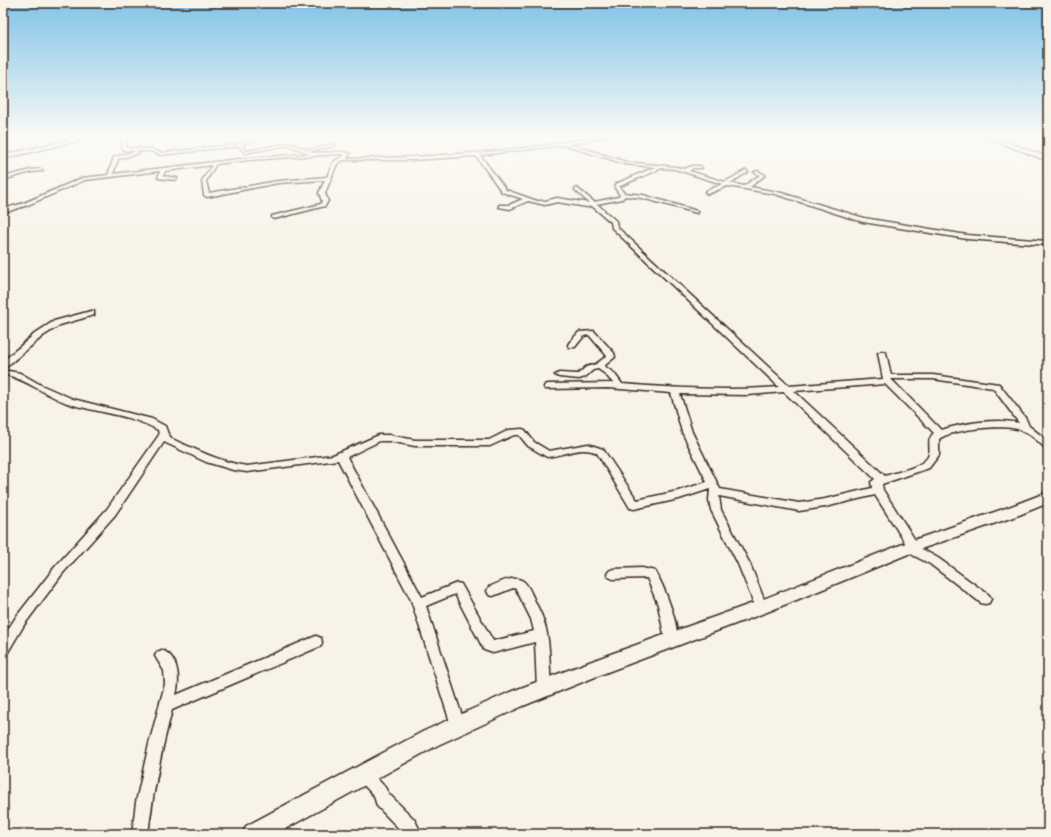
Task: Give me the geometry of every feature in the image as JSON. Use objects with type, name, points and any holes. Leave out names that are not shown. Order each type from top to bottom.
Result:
[{"type":"street","points":[[3,179],[17,175]]},
{"type":"street","points":[[3,211],[26,204],[79,180],[110,175]]},
{"type":"street","points":[[161,175],[160,177],[175,178]]},
{"type":"street","points":[[208,175],[204,181],[207,195],[278,182],[328,178]]},
{"type":"street","points":[[274,218],[323,205],[325,202],[322,193],[329,175]]},
{"type":"street","points":[[493,175],[503,189],[542,203],[557,200],[580,204],[593,204],[620,198],[622,194]]},
{"type":"street","points":[[642,175],[618,185],[617,188],[622,194],[643,197],[695,212]]},
{"type":"street","points":[[698,175],[726,184],[782,195],[863,220],[967,236],[1048,243]]},
{"type":"street","points":[[708,192],[726,184],[740,175]]},
{"type":"street","points":[[746,187],[763,175]]},
{"type":"street","points":[[577,189],[614,222],[614,227],[650,262],[788,389],[882,479]]},
{"type":"street","points":[[501,206],[510,206],[528,199]]},
{"type":"street","points":[[3,365],[40,334],[57,323],[91,313]]},
{"type":"street","points":[[559,375],[583,375],[592,367],[599,366],[612,355],[591,333],[582,334],[572,345]]},
{"type":"street","points":[[882,353],[887,379],[939,433]]},
{"type":"street","points":[[599,366],[612,375],[619,386]]},
{"type":"street","points":[[3,372],[17,375],[38,387],[70,400],[149,421],[162,428],[164,435],[169,441],[209,460],[247,469],[341,456],[379,438],[389,438],[415,443],[490,443],[512,432],[522,432],[531,444],[547,454],[583,447],[595,448],[600,451],[634,505],[714,488],[799,507],[825,503],[878,491]]},
{"type":"street","points":[[548,387],[591,385],[675,391],[739,393],[887,379],[933,377],[996,386],[1023,421],[1025,427]]},
{"type":"street","points":[[675,391],[687,432],[714,488],[716,510],[744,564],[761,607]]},
{"type":"street","points":[[986,599],[934,561],[911,547],[878,491],[876,482],[926,466],[934,455],[935,436],[947,430],[1003,424],[1025,427],[1048,446]]},
{"type":"street","points":[[3,648],[20,621],[59,570],[111,512],[164,435]]},
{"type":"street","points":[[341,456],[418,604],[458,725]]},
{"type":"street","points":[[254,834],[458,725],[671,639],[761,607],[911,547],[1014,511],[1048,496]]},
{"type":"street","points":[[613,574],[629,575],[645,572],[651,574],[655,580],[666,611],[671,639]]},
{"type":"street","points":[[493,591],[512,583],[519,584],[523,589],[537,620],[541,635],[544,689]]},
{"type":"street","points":[[418,604],[456,588],[459,590],[489,646],[493,647],[541,635]]},
{"type":"street","points":[[168,705],[316,642]]},
{"type":"street","points":[[140,834],[144,802],[156,744],[168,705],[172,684],[171,669],[162,656]]},
{"type":"street","points":[[364,775],[379,791],[383,800],[414,834]]}]
